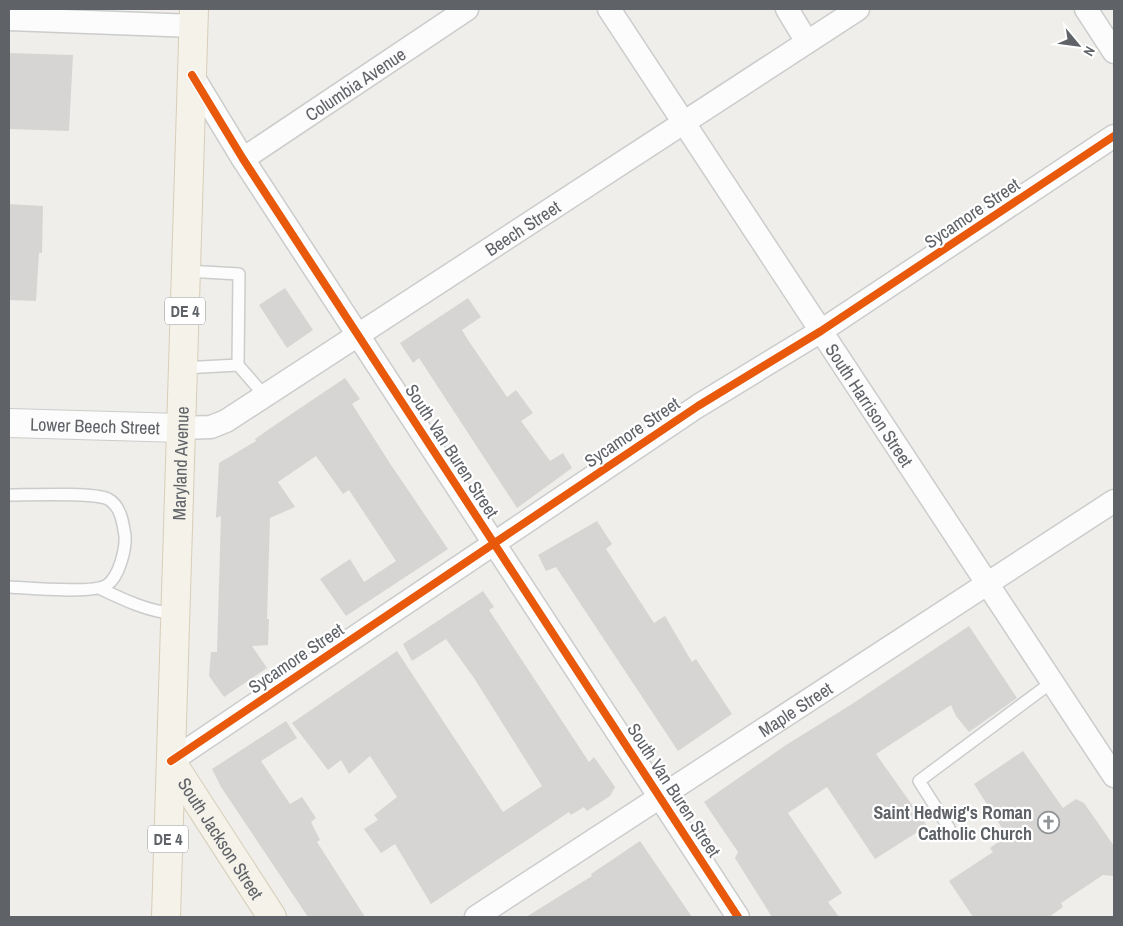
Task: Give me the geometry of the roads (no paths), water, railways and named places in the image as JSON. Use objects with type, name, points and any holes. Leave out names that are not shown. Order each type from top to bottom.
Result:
[{"type":"main road","name":"Maryland Avenue","points":[[166,917],[194,18]]},
{"type":"main road","name":"South Jackson Street","points":[[171,761],[272,917]]},
{"type":"street","name":"Columbia Avenue","points":[[243,159],[467,9]]},
{"type":"street","name":"South Harrison Street","points":[[609,9],[1114,776]]},
{"type":"street","points":[[787,9],[807,42]]},
{"type":"street","name":"Beech Street","points":[[181,428],[211,427],[226,421],[858,9]]},
{"type":"street","points":[[1086,9],[1114,52]]},
{"type":"street","points":[[9,19],[194,18]]},
{"type":"street","name":"South Van Buren Street","points":[[192,75],[243,159],[738,917]]},
{"type":"street","name":"Sycamore Street","points":[[171,761],[698,406],[821,331],[1114,136]]},
{"type":"street","name":"Lower Beech Street","points":[[9,423],[181,428]]},
{"type":"street","name":"Maple Street","points":[[476,917],[500,911],[660,797],[1114,501]]},
{"type":"lane","points":[[186,271],[239,274],[238,365],[265,396]]},
{"type":"lane","points":[[183,368],[238,365]]},
{"type":"lane","points":[[9,495],[91,496],[107,499],[117,507],[123,524],[125,539],[120,566],[107,585],[99,588],[74,589],[9,587]]},
{"type":"lane","points":[[99,588],[149,610],[175,614]]},
{"type":"lane","points":[[949,828],[919,781],[1052,682]]},
{"type":"place","name":"Saint Hedwig's Roman Catholic Church","points":[[1048,822]]}]
